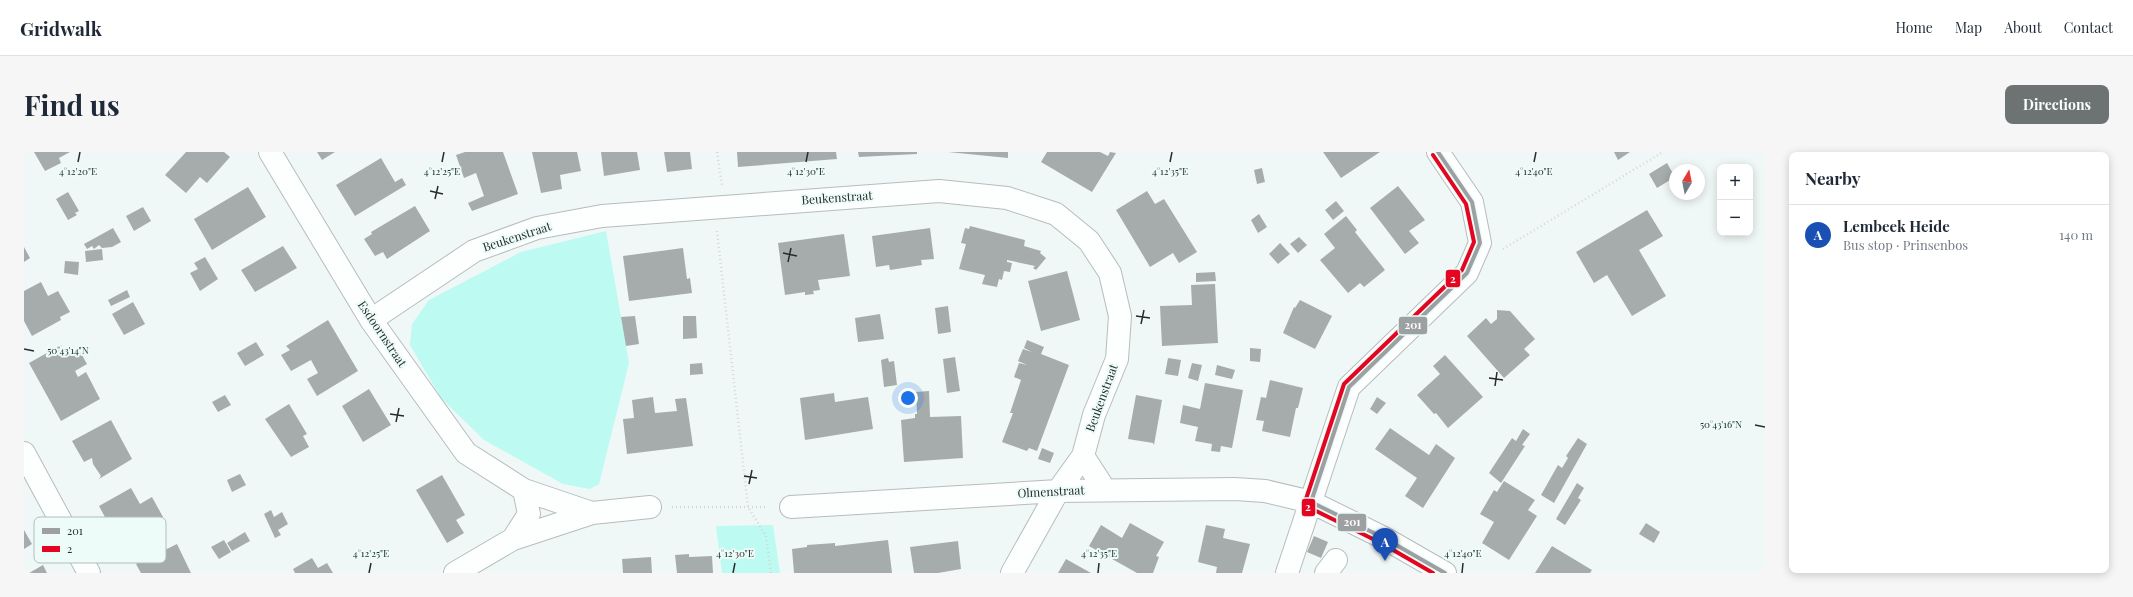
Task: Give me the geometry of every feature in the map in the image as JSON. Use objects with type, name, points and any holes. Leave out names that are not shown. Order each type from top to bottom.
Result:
[{"type":"street","name":"Esdoornstraat","points":[[270,152],[371,320],[466,453],[524,490],[592,513]]},
{"type":"street","points":[[1287,573],[1349,387],[1466,273],[1480,244],[1472,202],[1438,152]]},
{"type":"street","name":"Beukenstraat","points":[[371,320],[474,251],[537,228],[602,216],[939,191],[1007,198],[1056,214],[1089,241],[1110,273],[1120,316],[1117,359],[1094,415],[1083,456],[1058,491],[1012,573]]},
{"type":"street","points":[[24,453],[59,517]]},
{"type":"street","points":[[1083,456],[1105,490]]},
{"type":"street","name":"Olmenstraat","points":[[791,507],[1058,491],[1243,489],[1264,491],[1311,502],[1384,538],[1445,573]]},
{"type":"street","name":"Esdoornstraat","points":[[513,539],[529,514],[524,490]]},
{"type":"street","name":"Esdoornstraat","points":[[455,573],[513,539],[592,513],[650,507]]},
{"type":"street","points":[[84,563],[89,573]]},
{"type":"path","points":[[717,152],[720,208],[748,507],[766,536],[771,573]]},
{"type":"path","points":[[1477,250],[1500,251],[1663,152]]},
{"type":"path","points":[[650,507],[791,507]]},
{"type":"shaded area","points":[[606,231],[629,363],[599,484],[590,489],[563,484],[484,440],[441,398],[410,345],[412,324],[429,300],[521,252]]},
{"type":"shaded area","points":[[773,525],[780,573],[722,573],[716,526]]},
{"type":"building","points":[[34,152],[70,152],[59,158],[61,163],[45,171]]},
{"type":"building","points":[[186,152],[224,152],[230,157],[207,183],[200,177],[186,193],[165,175]]},
{"type":"building","points":[[317,152],[335,152],[322,160]]},
{"type":"building","points":[[465,152],[503,152],[518,194],[472,211],[468,203],[484,196],[476,173],[464,178],[456,155]]},
{"type":"building","points":[[532,152],[577,152],[581,171],[560,175],[562,189],[541,193]]},
{"type":"building","points":[[601,152],[637,152],[640,170],[604,176]]},
{"type":"building","points":[[664,152],[690,152],[692,169],[667,172]]},
{"type":"building","points":[[737,152],[836,152],[837,159],[738,167]]},
{"type":"building","points":[[858,152],[917,152],[917,154],[859,157]]},
{"type":"building","points":[[948,152],[1008,152],[1008,158]]},
{"type":"building","points":[[1047,152],[1100,152],[1108,156],[1110,152],[1116,153],[1092,192],[1041,162]]},
{"type":"building","points":[[1323,152],[1380,152],[1341,178]]},
{"type":"building","points":[[1614,152],[1630,152],[1618,160]]},
{"type":"building","points":[[381,158],[395,182],[402,178],[406,185],[355,216],[336,185]]},
{"type":"building","points":[[1667,163],[1669,166],[1669,181],[1657,188],[1649,174]]},
{"type":"building","points":[[1262,168],[1265,182],[1257,184],[1254,170]]},
{"type":"building","points":[[1398,186],[1425,220],[1409,231],[1419,243],[1405,254],[1370,208]]},
{"type":"building","points":[[248,187],[266,217],[212,250],[194,219]]},
{"type":"building","points":[[1147,191],[1155,204],[1164,199],[1197,252],[1179,263],[1173,253],[1150,267],[1116,210]]},
{"type":"building","points":[[68,192],[79,211],[75,213],[77,215],[68,220],[56,199]]},
{"type":"building","points":[[1336,201],[1344,211],[1333,220],[1325,210]]},
{"type":"building","points":[[415,206],[430,231],[387,259],[383,252],[375,256],[364,239],[372,234],[371,232]]},
{"type":"building","points":[[143,207],[151,221],[134,231],[126,216]]},
{"type":"building","points":[[1647,210],[1663,236],[1639,250],[1666,296],[1632,316],[1607,275],[1594,283],[1576,252]]},
{"type":"building","points":[[1259,214],[1267,227],[1258,233],[1251,220]]},
{"type":"building","points":[[1346,216],[1357,230],[1355,232],[1385,270],[1364,287],[1360,283],[1348,293],[1320,260],[1335,248],[1324,234]]},
{"type":"building","points":[[970,226],[1025,240],[1024,246],[1041,251],[1040,253],[1046,258],[1036,270],[1033,268],[1035,266],[1007,260],[1007,262],[1012,263],[1010,272],[1004,271],[1002,280],[999,279],[997,287],[982,284],[985,275],[959,269],[966,244],[961,243],[965,228],[969,229]]},
{"type":"building","points":[[113,228],[121,242],[112,247],[102,248],[99,245],[94,249],[92,246],[87,249],[84,244]]},
{"type":"building","points":[[930,228],[934,259],[921,260],[922,265],[890,270],[889,265],[876,267],[872,236]]},
{"type":"building","points":[[844,234],[850,276],[818,280],[820,290],[813,291],[814,294],[805,295],[805,292],[785,295],[778,243]]},
{"type":"building","points":[[1299,237],[1307,245],[1298,253],[1290,244]]},
{"type":"building","points":[[1280,243],[1290,254],[1278,264],[1269,254]]},
{"type":"building","points":[[283,246],[297,268],[255,292],[241,270]]},
{"type":"building","points":[[24,247],[30,258],[24,262]]},
{"type":"building","points":[[683,248],[687,279],[690,278],[692,293],[629,301],[623,256]]},
{"type":"building","points":[[102,249],[103,260],[86,262],[85,251]]},
{"type":"building","points":[[205,257],[218,279],[200,291],[190,273],[198,269],[194,263]]},
{"type":"building","points":[[65,261],[79,262],[78,275],[64,273]]},
{"type":"building","points":[[1067,271],[1080,320],[1041,331],[1028,281]]},
{"type":"building","points":[[1215,272],[1216,281],[1196,282],[1196,273]]},
{"type":"building","points":[[41,282],[48,296],[58,291],[70,312],[60,317],[61,320],[32,336],[24,321],[24,291]]},
{"type":"building","points":[[1215,284],[1218,343],[1162,346],[1160,306],[1192,305],[1191,285]]},
{"type":"building","points":[[127,290],[130,297],[111,306],[108,300]]},
{"type":"building","points":[[1300,300],[1332,316],[1315,349],[1283,333],[1294,307],[1295,308]]},
{"type":"building","points":[[133,302],[145,324],[124,335],[112,314]]},
{"type":"building","points":[[948,306],[951,332],[938,334],[935,308]]},
{"type":"building","points":[[1497,310],[1510,311],[1535,339],[1524,349],[1530,355],[1504,378],[1467,336],[1486,318],[1491,324],[1497,319]]},
{"type":"building","points":[[880,314],[884,339],[858,342],[855,318]]},
{"type":"building","points":[[635,316],[639,344],[626,346],[621,317]]},
{"type":"building","points":[[683,316],[696,316],[697,338],[683,339]]},
{"type":"building","points":[[328,320],[358,371],[317,396],[307,379],[318,373],[311,360],[291,371],[281,355],[290,350],[286,346]]},
{"type":"building","points":[[1027,340],[1044,347],[1041,354],[1069,365],[1037,451],[1029,448],[1027,451],[1002,442],[1013,413],[1010,413],[1021,380],[1014,377],[1019,363],[1027,365],[1018,361],[1023,349],[1032,352],[1024,348]]},
{"type":"building","points":[[256,342],[264,355],[245,366],[237,353]]},
{"type":"building","points":[[61,345],[66,355],[78,348],[87,364],[75,371],[78,377],[86,372],[100,399],[61,421],[29,363]]},
{"type":"building","points":[[1250,348],[1261,349],[1260,362],[1250,361]]},
{"type":"building","points":[[1445,355],[1483,397],[1448,428],[1436,413],[1434,414],[1417,395],[1440,374],[1433,366]]},
{"type":"building","points":[[955,357],[960,391],[947,393],[943,359]]},
{"type":"building","points":[[888,358],[889,362],[894,361],[897,385],[884,387],[881,360]]},
{"type":"building","points":[[1168,358],[1181,360],[1178,376],[1165,374]]},
{"type":"building","points":[[702,363],[703,374],[690,375],[690,364]]},
{"type":"building","points":[[1192,363],[1202,365],[1198,381],[1188,378]]},
{"type":"building","points":[[1217,365],[1235,370],[1232,379],[1215,375]]},
{"type":"building","points":[[1270,380],[1303,388],[1298,408],[1296,408],[1290,437],[1262,431],[1264,421],[1256,420],[1261,397],[1266,398]]},
{"type":"building","points":[[1205,383],[1243,390],[1232,448],[1221,446],[1220,452],[1211,451],[1212,444],[1195,441],[1198,427],[1180,423],[1183,405],[1200,409]]},
{"type":"building","points":[[369,389],[391,425],[363,442],[342,406]]},
{"type":"building","points":[[929,391],[930,417],[961,416],[963,458],[904,462],[901,420],[915,418],[915,414],[917,414],[916,392]]},
{"type":"building","points":[[834,393],[835,402],[868,397],[873,429],[805,440],[800,398]]},
{"type":"building","points":[[225,395],[231,405],[218,412],[212,402]]},
{"type":"building","points":[[1136,395],[1162,400],[1154,445],[1153,443],[1128,439]]},
{"type":"building","points":[[653,397],[655,413],[677,411],[675,399],[686,398],[693,446],[627,454],[623,419],[634,418],[632,400]]},
{"type":"building","points":[[1377,397],[1386,403],[1377,414],[1370,409]]},
{"type":"building","points":[[289,404],[307,434],[303,436],[309,447],[291,457],[265,419]]},
{"type":"building","points":[[111,420],[132,459],[99,479],[101,476],[93,464],[92,458],[84,462],[72,441]]},
{"type":"building","points":[[1390,428],[1429,455],[1436,444],[1455,458],[1423,508],[1405,496],[1417,478],[1375,449]]},
{"type":"building","points":[[1523,429],[1530,434],[1522,445],[1525,446],[1501,483],[1489,473],[1512,438],[1516,441]]},
{"type":"building","points":[[1578,438],[1587,444],[1554,503],[1541,495],[1558,465],[1562,468],[1568,458],[1566,456]]},
{"type":"building","points":[[1042,448],[1054,453],[1050,463],[1038,459]]},
{"type":"building","points":[[240,474],[246,485],[232,492],[227,480]]},
{"type":"building","points":[[442,475],[465,515],[456,520],[464,533],[447,543],[416,490]]},
{"type":"building","points":[[1504,481],[1535,500],[1528,510],[1537,516],[1509,560],[1482,543],[1494,522],[1480,514],[1494,490],[1497,492]]},
{"type":"building","points":[[1577,483],[1584,488],[1578,498],[1581,500],[1565,525],[1556,519]]},
{"type":"building","points":[[131,488],[140,504],[152,497],[163,517],[105,517],[99,506]]},
{"type":"building","points":[[271,510],[274,517],[282,512],[288,524],[278,530],[281,535],[275,538],[264,514]]},
{"type":"building","points":[[1130,523],[1164,542],[1156,556],[1159,557],[1153,573],[1137,573],[1089,546],[1101,525],[1122,538]]},
{"type":"building","points":[[1646,523],[1660,532],[1654,543],[1639,534]]},
{"type":"building","points":[[1206,525],[1225,529],[1223,538],[1250,544],[1242,573],[1216,573],[1217,567],[1198,562]]},
{"type":"building","points":[[24,530],[32,544],[24,549]]},
{"type":"building","points":[[245,532],[250,541],[232,551],[227,543]]},
{"type":"building","points":[[1314,536],[1328,542],[1321,558],[1307,552]]},
{"type":"building","points":[[224,540],[231,552],[219,559],[211,547]]},
{"type":"building","points":[[888,540],[892,573],[794,573],[792,549],[807,547],[807,545],[835,543],[835,546]]},
{"type":"building","points":[[958,541],[961,569],[938,573],[914,573],[910,547]]},
{"type":"building","points":[[177,544],[191,573],[141,573],[136,564],[166,563],[166,549]]},
{"type":"building","points":[[1552,546],[1592,570],[1590,573],[1535,573]]},
{"type":"building","points":[[689,554],[689,557],[712,556],[713,573],[677,573],[675,555]]},
{"type":"building","points":[[651,557],[652,573],[623,573],[622,559]]},
{"type":"building","points":[[312,558],[318,568],[327,563],[333,573],[295,573],[293,569]]},
{"type":"building","points":[[1066,559],[1091,573],[1058,573]]},
{"type":"building","points":[[43,565],[47,573],[29,573]]},
{"type":"transit line","name":"201","points":[[1311,502],[1349,387],[1467,273],[1480,243],[1472,202],[1438,152]]},
{"type":"transit line","name":"2","points":[[1433,155],[1466,204],[1474,242],[1462,270],[1344,384],[1305,502],[1308,507],[1381,543],[1433,573]]},
{"type":"transit line","name":"201","points":[[1311,502],[1384,538],[1445,573]]},
{"type":"place","name":"Lembeek Heide","points":[[1385,561]]}]
